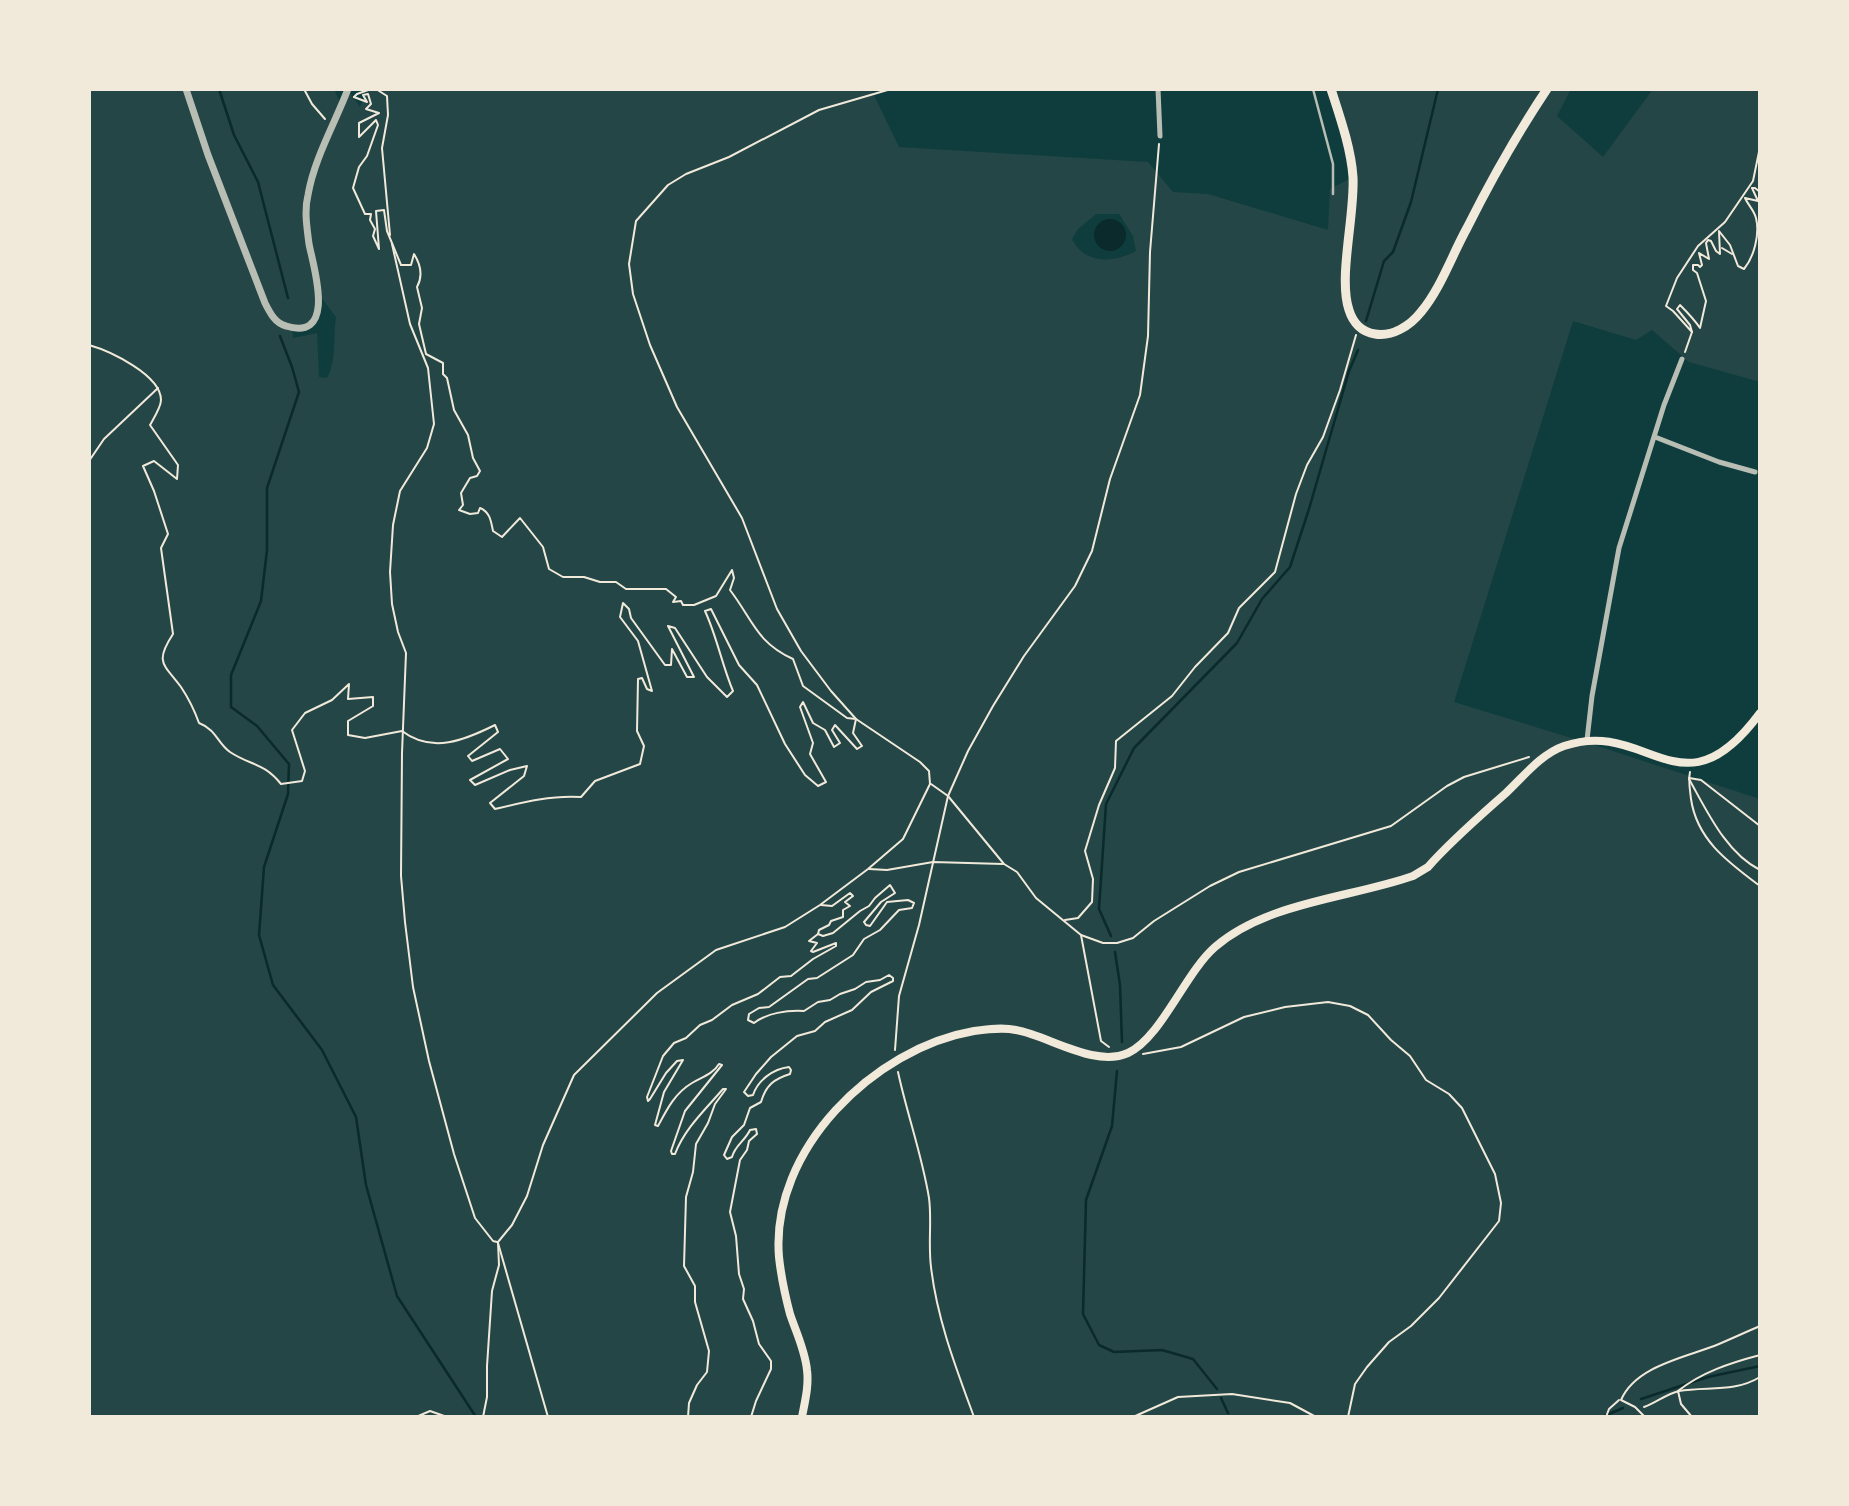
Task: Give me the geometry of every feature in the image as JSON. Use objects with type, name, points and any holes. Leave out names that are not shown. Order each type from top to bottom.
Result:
[{"type":"main road","points":[[1331,89],[1353,177],[1346,295],[1349,313],[1359,327],[1373,334],[1387,334],[1408,325],[1421,313],[1500,164],[1547,89]]},
{"type":"main road","points":[[802,1417],[807,1392],[807,1369],[782,1281],[779,1254],[783,1204],[811,1142],[830,1116],[862,1084],[896,1063],[950,1037],[996,1029],[1013,1029],[1090,1055],[1110,1056],[1129,1052],[1151,1033],[1204,958],[1226,939],[1285,911],[1413,876],[1428,867],[1550,752],[1587,740],[1611,743],[1681,764],[1692,764],[1715,757],[1727,749],[1747,730],[1760,712]]},
{"type":"street","points":[[186,89],[208,155],[265,303],[274,318],[287,326],[297,327],[307,325],[314,319],[318,308],[319,287],[308,232],[306,202],[317,165],[348,89]]},
{"type":"street","points":[[1158,89],[1160,136]]},
{"type":"street","points":[[1587,740],[1592,696],[1619,548],[1682,359]]},
{"type":"street","points":[[1655,437],[1719,462],[1755,472]]},
{"type":"lane","points":[[1313,89],[1333,164],[1333,194]]},
{"type":"path","points":[[304,89],[312,104],[333,128]]},
{"type":"path","points":[[342,106],[356,94],[371,89]]},
{"type":"path","points":[[376,89],[387,96],[382,148],[391,239],[410,324],[428,368],[434,424],[427,448],[400,491],[393,525],[390,572],[392,604],[406,653],[402,732],[401,876],[413,987],[451,1141],[475,1218],[494,1241],[498,1242],[548,1417]]},
{"type":"path","points":[[483,1417],[487,1397],[492,1292],[499,1265],[498,1242],[512,1225],[527,1196],[543,1145],[574,1075],[657,993],[716,950],[785,927],[868,869],[903,839],[930,784],[929,771],[920,762],[856,719],[831,691],[801,651],[776,609],[742,518],[677,407],[650,345],[633,294],[629,264],[636,221],[668,185],[819,110],[891,89]]},
{"type":"path","points":[[354,97],[367,102],[363,95],[368,94],[371,104],[366,109],[379,113],[359,123],[359,137],[376,120],[378,125],[359,167],[353,188],[365,214],[371,214],[370,220],[375,229],[373,236],[379,249],[376,211],[384,210],[387,231],[401,265],[411,265],[414,254],[419,262],[421,279],[417,287],[422,307],[419,324],[426,354],[443,363],[443,374],[447,377],[454,410],[468,435],[472,458],[480,471],[477,476],[470,478],[461,492],[463,505],[459,510],[470,514],[478,513],[480,509],[485,510],[491,519],[493,531],[502,537],[520,518],[543,547],[549,569],[563,577],[584,577],[600,583],[616,582],[626,589],[666,589],[676,597],[673,602],[681,601],[683,605],[694,605],[716,596],[732,570],[734,578],[730,590],[757,633],[769,646],[793,659],[803,686],[847,718],[856,719]]},
{"type":"path","points":[[974,1417],[948,1344],[930,1266],[930,1201],[896,1063],[895,1033],[899,996],[948,796],[968,751],[993,706],[1024,656],[1075,586],[1092,551],[1110,479],[1140,395],[1148,336],[1150,252],[1160,136]]},
{"type":"path","points":[[1692,332],[1673,310],[1666,306],[1677,278],[1698,246],[1725,222],[1753,181],[1760,147]]},
{"type":"path","points":[[1682,359],[1692,332],[1678,307],[1680,305],[1693,316],[1700,328],[1706,301],[1693,265],[1702,265],[1699,253],[1709,258],[1706,243],[1708,240],[1720,254],[1720,231],[1738,266],[1744,269],[1755,247],[1757,221],[1745,198],[1758,201],[1752,188],[1760,192]]},
{"type":"path","points":[[1721,247],[1735,256]]},
{"type":"path","points":[[1065,920],[1078,918],[1092,902],[1093,879],[1085,851],[1099,805],[1115,768],[1116,741],[1172,696],[1195,667],[1228,634],[1239,608],[1275,572],[1296,494],[1307,465],[1323,437],[1359,327]]},
{"type":"path","points":[[89,345],[136,367],[158,388],[162,402],[150,425],[178,465],[177,479],[154,461],[143,466],[168,534],[161,548],[173,634],[162,659],[166,672],[179,684],[193,705],[199,723],[211,727],[228,751],[270,770],[281,784],[302,781],[305,771],[292,730],[305,713],[332,700],[349,684],[348,699],[373,696],[373,706],[348,721],[348,735],[365,738],[402,732],[411,738],[443,745],[471,737],[495,725],[498,732],[467,756],[472,761],[500,749],[508,759],[470,780],[475,785],[527,766],[524,776],[490,803],[495,809],[538,799],[550,800],[559,795],[581,797],[595,781],[640,764],[644,746],[638,731],[638,679],[642,678],[647,689],[652,691],[638,641],[620,617],[623,603],[665,665],[671,665],[672,649],[687,677],[694,677],[668,626],[675,628],[707,677],[727,697],[733,691],[723,667],[715,633],[705,611],[712,609],[739,665],[757,685],[785,744],[805,775],[818,786],[826,782],[810,754],[813,743],[800,707],[803,702],[813,723],[825,730],[834,747],[840,743],[831,730],[835,725],[857,749],[862,746],[853,733],[856,719]]},
{"type":"path","points":[[89,461],[104,439],[158,388]]},
{"type":"path","points":[[930,784],[948,796],[1004,864],[1017,872],[1037,898],[1081,936],[1103,943],[1117,943],[1133,937],[1210,886],[1239,872],[1391,825],[1464,777],[1531,757]]},
{"type":"path","points":[[1692,764],[1688,778],[1699,828],[1724,857],[1760,886]]},
{"type":"path","points":[[1688,778],[1701,780],[1760,825]]},
{"type":"path","points":[[1688,778],[1731,847],[1749,865],[1760,870]]},
{"type":"path","points":[[868,869],[887,870],[933,862],[1004,864]]},
{"type":"path","points":[[751,1417],[771,1369],[771,1362],[759,1344],[743,1299],[744,1289],[739,1274],[736,1236],[730,1212],[737,1168],[749,1141],[757,1134],[756,1129],[750,1130],[747,1138],[736,1146],[732,1157],[727,1159],[724,1155],[727,1146],[744,1125],[750,1108],[761,1102],[773,1080],[790,1074],[792,1070],[789,1067],[781,1068],[768,1076],[757,1085],[753,1095],[748,1096],[744,1092],[771,1056],[797,1036],[815,1031],[825,1021],[852,1010],[893,978],[890,975],[866,982],[855,989],[814,1004],[804,1011],[764,1015],[754,1023],[748,1020],[749,1014],[759,1008],[769,1007],[808,979],[834,968],[853,955],[864,939],[880,930],[899,910],[912,908],[914,903],[908,900],[887,902],[870,926],[866,925],[864,922],[876,906],[895,893],[891,885],[869,906],[832,933],[823,936],[818,934]]},
{"type":"path","points":[[688,1417],[689,1403],[706,1373],[709,1351],[695,1302],[695,1286],[684,1266],[686,1197],[693,1172],[696,1144],[715,1104],[726,1090],[723,1089],[694,1120],[675,1154],[671,1151],[685,1111],[722,1065],[719,1064],[717,1069],[691,1083],[676,1095],[665,1109],[658,1126],[655,1125],[664,1092],[683,1060],[677,1061],[666,1073],[650,1100],[646,1100],[663,1056],[674,1043],[686,1038],[700,1025],[712,1020],[732,1005],[758,995],[780,977],[791,976],[838,944],[811,951],[817,943],[809,941],[819,930],[843,917],[843,910],[850,906],[845,902],[853,896],[850,893],[832,905],[820,905]]},
{"type":"path","points":[[1081,936],[1101,1041],[1115,1052]]},
{"type":"path","points":[[1144,1054],[1181,1048],[1244,1017],[1285,1007],[1328,1002],[1350,1006],[1368,1015],[1410,1056],[1426,1080],[1449,1094],[1462,1108],[1495,1174],[1501,1203],[1499,1221],[1439,1298],[1411,1326],[1389,1342],[1367,1367],[1356,1384],[1348,1417]]},
{"type":"path","points":[[1645,1417],[1635,1407],[1621,1400],[1625,1390],[1637,1379],[1653,1369],[1760,1326]]},
{"type":"path","points":[[1644,1407],[1678,1391],[1693,1379],[1760,1354]]},
{"type":"path","points":[[1678,1391],[1726,1389],[1748,1384],[1760,1377]]},
{"type":"path","points":[[1678,1391],[1681,1404],[1692,1417]]},
{"type":"path","points":[[1133,1417],[1178,1397],[1232,1394],[1290,1404],[1316,1417]]},
{"type":"path","points":[[1606,1417],[1609,1409],[1619,1400]]},
{"type":"path","points":[[416,1417],[429,1411],[447,1417]]},
{"type":"shaded area","points":[[89,89],[334,89],[341,105],[348,90],[360,107],[368,89],[871,89],[899,147],[1148,162],[1173,192],[1208,194],[1328,230],[1330,189],[1353,177],[1333,89],[1571,89],[1557,116],[1603,157],[1653,89],[1760,89],[1760,382],[1689,362],[1652,330],[1636,340],[1573,321],[1454,702],[1760,799],[1760,1417],[89,1417]],"holes":[[[1096,214],[1119,214],[1133,236],[1136,251],[1110,259],[1084,254],[1072,239],[1078,229]],[[320,296],[336,317],[333,356],[327,378],[319,377],[317,333],[293,338],[292,328],[311,322]]]},
{"type":"shaded area","points":[[1110,219],[1121,224],[1126,235],[1121,246],[1110,251],[1099,246],[1094,235],[1099,224]]},
{"type":"waterway","points":[[219,89],[234,135],[258,182],[288,298]]},
{"type":"waterway","points":[[1366,321],[1384,261],[1393,252],[1411,202],[1438,89]]},
{"type":"waterway","points":[[280,336],[299,392],[267,488],[267,550],[261,601],[231,675],[231,707],[257,726],[289,764],[288,794],[264,867],[259,935],[273,985],[322,1050],[356,1117],[366,1185],[397,1296],[476,1417]]},
{"type":"waterway","points":[[1111,936],[1099,909],[1106,804],[1134,748],[1237,643],[1262,599],[1290,567],[1349,371],[1358,350]]},
{"type":"waterway","points":[[1115,952],[1120,985],[1122,1042]]},
{"type":"waterway","points":[[1117,1071],[1112,1126],[1086,1200],[1083,1314],[1099,1345],[1114,1352],[1162,1350],[1193,1359],[1217,1389]]},
{"type":"waterway","points":[[1641,1399],[1708,1377],[1760,1366]]},
{"type":"waterway","points":[[1221,1398],[1228,1413]]},
{"type":"waterway","points":[[1602,1417],[1623,1408]]}]
